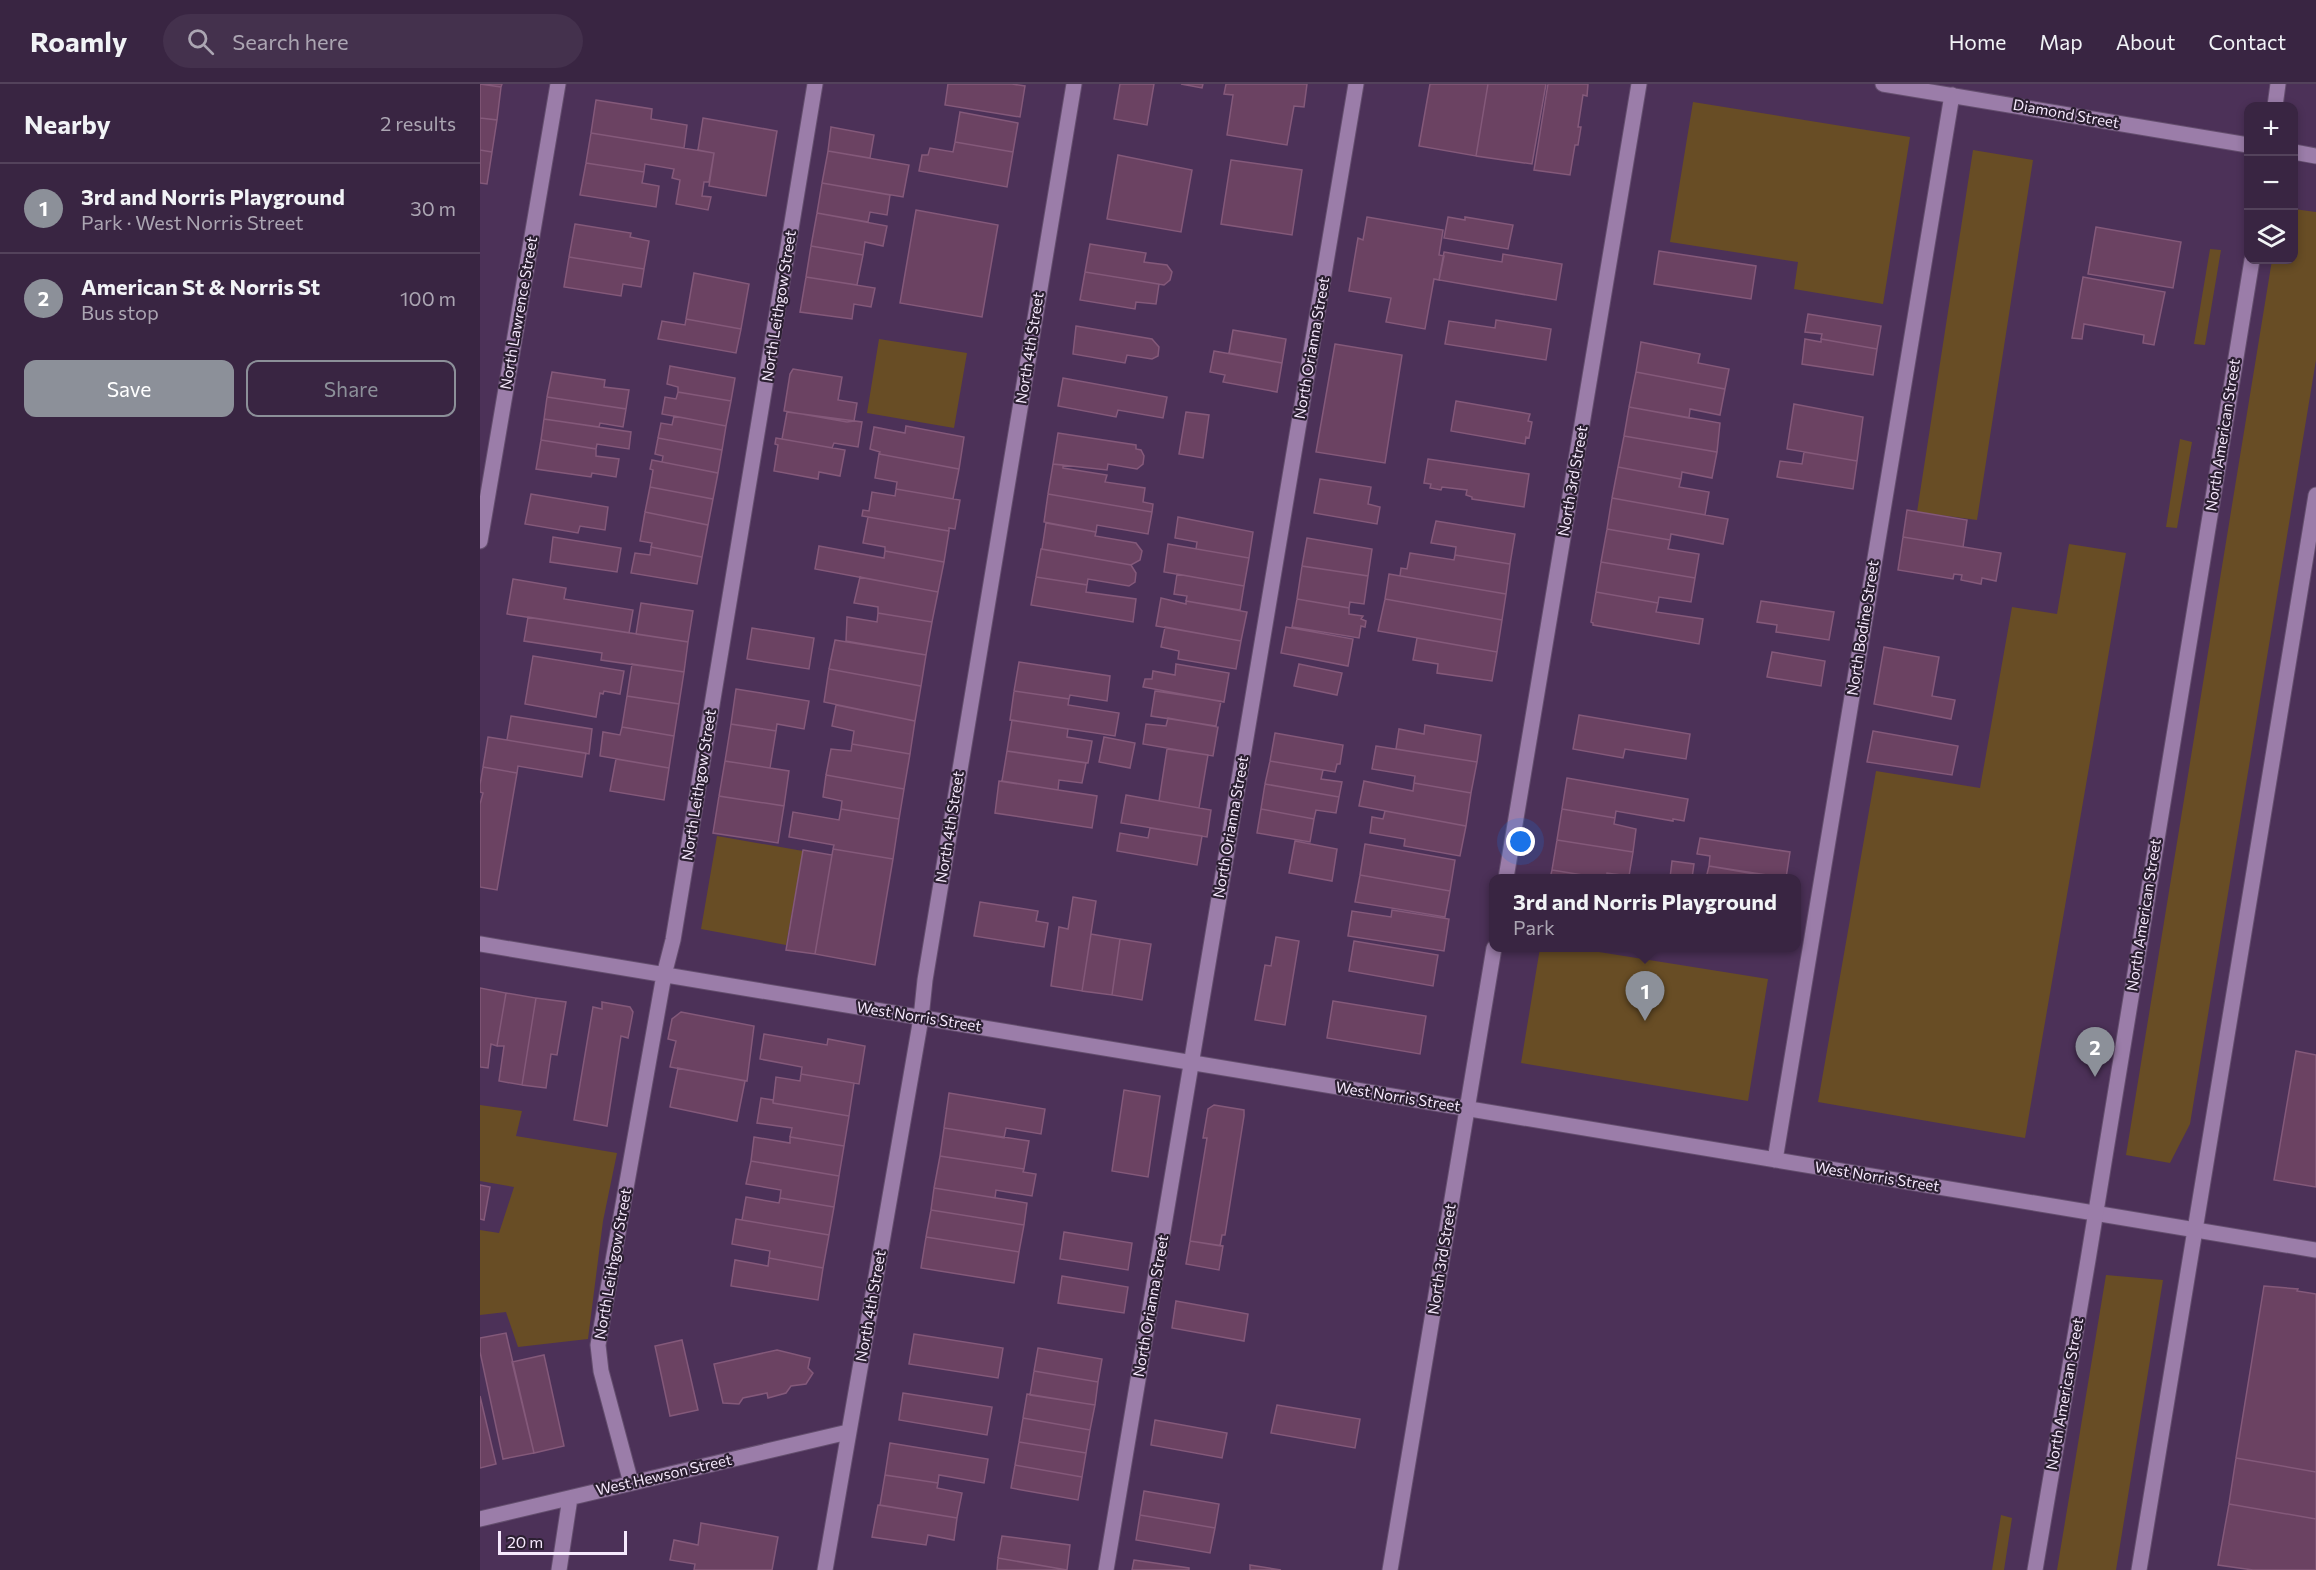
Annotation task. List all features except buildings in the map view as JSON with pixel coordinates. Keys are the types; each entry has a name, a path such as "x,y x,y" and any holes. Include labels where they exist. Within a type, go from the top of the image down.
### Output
{"street":[{"name":"North Lawrence Street","path":"480,541 558,84"},
{"name":"North Leithgow Street","path":"631,1483 601,1371 598,1345 664,975 673,940 816,84"},
{"name":"North 4th Street","path":"825,1570 921,1018 925,980 1074,84"},
{"name":"North Orianna Street","path":"1106,1570 1356,84"},
{"name":"North 3rd Street","path":"1507,874 1639,84"},
{"name":"Diamond Street","path":"1882,84 2244,144"},
{"path":"2276,102 2278,84"},
{"name":"North Bodine Street","path":"1774,1160 1953,95"},
{"path":"2298,153 2316,156"},
{"name":"North American Street","path":"2034,1570 2251,264"},
{"path":"2139,1570 2316,495"},
{"name":"West Norris Street","path":"480,944 2316,1250"},
{"name":"North 3rd Street","path":"1390,1570 1493,952"},
{"name":"West Hewson Street","path":"480,1519 848,1432"},
{"path":"559,1570 570,1498"}],"shaded area":[{"path":"1693,102 1910,137 1883,304 1794,289 1798,262 1670,242"},
{"path":"1973,150 2033,160 1977,520 1917,512"},
{"path":"2298,210 2316,212 2316,360 2190,1124 2170,1163 2126,1155 2271,264 2298,264"},
{"path":"2210,249 2221,250 2205,345 2194,344"},
{"path":"879,339 967,353 954,428 867,413"},
{"path":"2180,439 2192,442 2177,528 2166,527"},
{"path":"2069,544 2126,553 2025,1138 1818,1102 1876,771 1980,788 2012,607 2057,614"},
{"path":"717,836 803,851 786,945 701,929"},
{"path":"1539,952 1599,952 1768,979 1748,1101 1521,1063"},
{"path":"480,1105 522,1111 516,1136 617,1153 603,1221 588,1339 518,1347 506,1312 480,1315 480,1230 499,1233 514,1187 480,1181"},
{"path":"2106,1275 2163,1280 2116,1570 2057,1570"},
{"path":"2001,1515 2012,1518 2004,1570 1992,1570"}],"place":[{"name":"3rd and Norris Playground","path":"1645,1021"},
{"name":"American St & Norris St","path":"2095,1077"}]}
